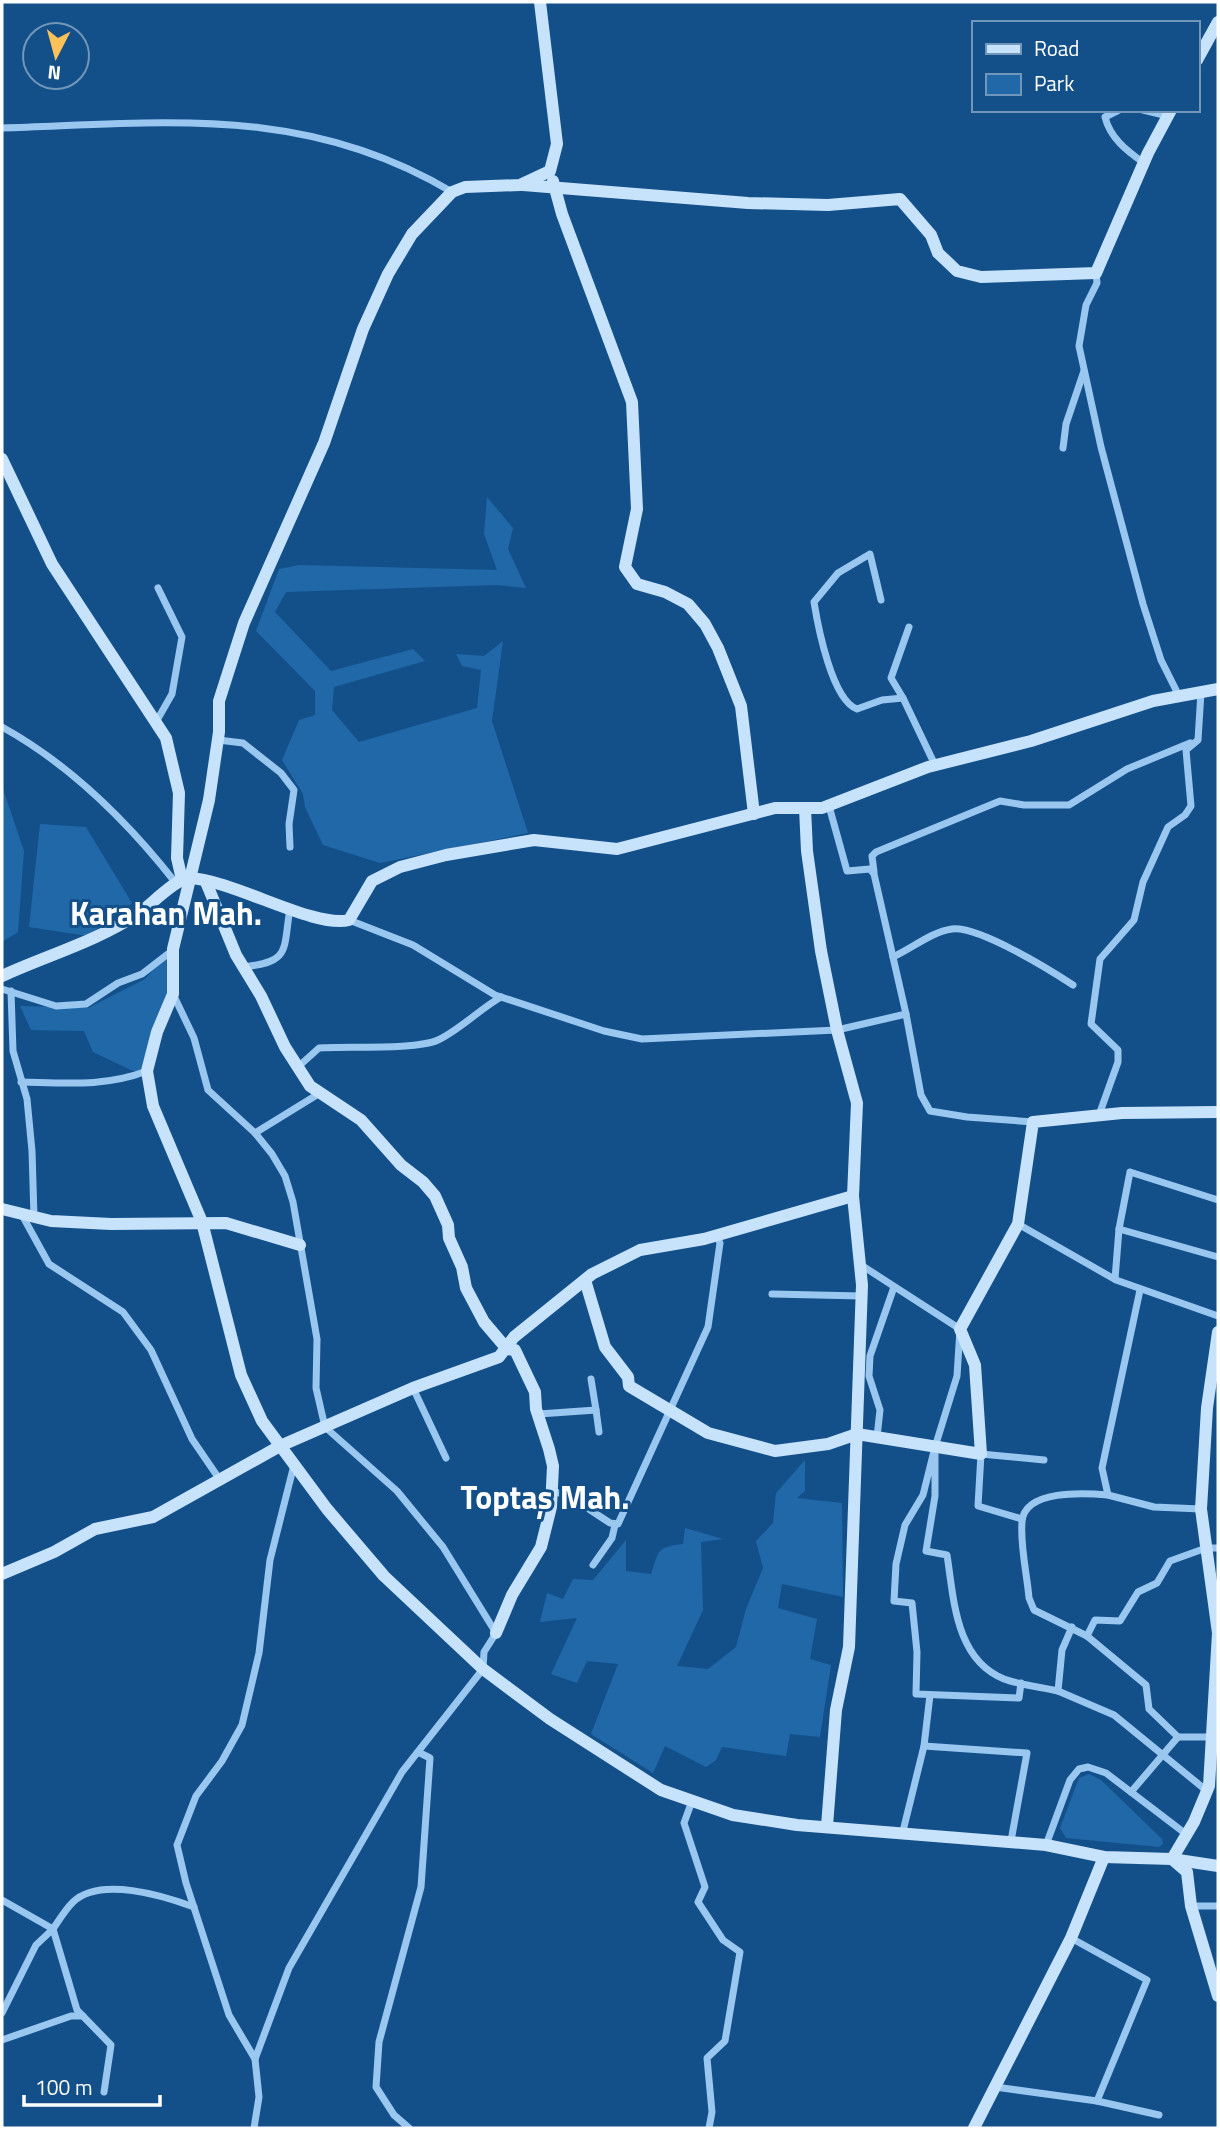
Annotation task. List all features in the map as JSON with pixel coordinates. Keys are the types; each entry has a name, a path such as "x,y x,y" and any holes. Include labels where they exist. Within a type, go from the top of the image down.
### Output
{"street":[{"path":"540,2 557,145 550,171 562,214 632,402 637,509 626,547 625,567 637,584 665,592 688,604 705,624 718,648 741,706 754,814"},
{"path":"1199,56 1218,22"},
{"path":"1115,112 1105,117 1108,127 1130,153 1144,163"},
{"path":"1169,113 1096,273 1097,283 1086,305 1079,346 1101,447 1143,604 1161,660 1179,696"},
{"path":"2,128 162,123 258,125 339,143 427,177 453,192"},
{"path":"520,184 550,171"},
{"path":"1096,273 981,277 957,271 937,253 931,235 914,212 900,199 828,205 748,203 520,184 465,187 453,192 412,234 388,274 363,329 324,443 284,538 262,578 230,661 219,701 218,740 209,800 182,880 173,949 173,994 157,1032 147,1071 153,1106 202,1222 241,1375 262,1421 327,1509 384,1576 483,1670 661,1790 733,1815 902,1835 1011,1841 1104,1857 1172,1859 1218,1866"},
{"path":"1063,449 1066,424 1084,370"},
{"path":"2,458 52,564 166,738 177,776 177,858 182,880"},
{"path":"881,600 870,554 838,573 814,602 834,680 849,706 857,709 882,700 903,698"},
{"path":"156,722 172,694 182,637 158,588"},
{"path":"909,627 891,678 934,765"},
{"path":"349,920 372,881 400,867 446,855 534,840 617,849 775,808 830,806 934,765 1031,741 1153,701 1218,689"},
{"path":"1098,1115 1118,1062 1118,1050 1091,1024 1100,959 1133,920 1143,882 1168,827 1185,815 1191,806 1186,750 1198,740 1201,692"},
{"path":"2,727 76,775 182,880 206,882 338,923 349,920 413,945 501,997 604,1031 642,1039 837,1030 906,1014"},
{"path":"218,740 243,743 281,773 294,790 289,824 290,847"},
{"path":"1198,740 1127,769 1069,805 1024,805 1000,801 872,856 921,1095 930,1111 1033,1122 1098,1115 1218,1112"},
{"path":"830,806 847,871 870,869 874,874"},
{"path":"805,808 807,850 821,951 837,1030 857,1103 853,1196 862,1296 849,1647 836,1710 827,1826"},
{"path":"2,975 73,950 116,929 182,880"},
{"path":"206,882 223,928 310,1086 361,1120 401,1165 423,1181 435,1196 462,1267 466,1288 484,1322 507,1349 515,1350 530,1377 553,1465 549,1522 541,1547 512,1595 496,1633 484,1652 483,1670 402,1772 289,1968 254,2059 258,2119 254,2128"},
{"path":"243,967 274,963 280,957 290,907"},
{"path":"894,957 935,933 955,929 1012,949 1073,985"},
{"path":"2,989 56,1006 86,1003 118,983 142,974 173,949"},
{"path":"11,991 13,1051 22,1082 32,1151 34,1217"},
{"path":"173,994 194,1038 208,1090 255,1133 272,1154 285,1177 317,1339 316,1388 325,1427 397,1490 443,1547 496,1633"},
{"path":"299,1066 319,1048 385,1047 438,1041 477,1010 501,997"},
{"path":"22,1082 118,1082 147,1071"},
{"path":"255,1133 320,1093"},
{"path":"1021,1683 1018,1698 916,1694 917,1652 912,1603 894,1601 896,1564 905,1525 923,1496 957,1376 960,1329 1018,1224 1033,1122"},
{"path":"1115,1279 1119,1230 1130,1172 1218,1200"},
{"path":"2,1574 54,1552 95,1529 153,1517 280,1446 413,1388 499,1357 514,1337 585,1280 640,1250 716,1236 853,1196"},
{"path":"2,1209 51,1221 111,1224 226,1223 300,1245"},
{"path":"21,1213 49,1264 123,1312 151,1350 192,1439 220,1479"},
{"path":"1018,1224 1115,1279 1218,1316"},
{"path":"1119,1230 1218,1257"},
{"path":"593,1565 612,1538 615,1525 708,1327 720,1243 716,1236"},
{"path":"860,1265 960,1329 975,1365 981,1454 978,1506 1022,1519"},
{"path":"585,1280 605,1347 628,1377 629,1385 708,1433 775,1451 828,1444 857,1434 981,1454 1044,1460"},
{"path":"877,1437 880,1410 869,1376 870,1356 894,1287"},
{"path":"1108,1496 1102,1468 1140,1290"},
{"path":"772,1294 862,1296"},
{"path":"1172,1859 1207,1791 1215,1737 1218,1633 1212,1548 1201,1509 1205,1439 1215,1375 1218,1332"},
{"path":"591,1379 599,1432"},
{"path":"413,1388 446,1458"},
{"path":"539,1414 596,1409"},
{"path":"1205,1439 1218,1444"},
{"path":"935,1447 935,1496 926,1551 947,1555 959,1633 982,1663 1003,1678 1058,1691 1114,1715 1207,1791"},
{"path":"254,2059 229,2015 177,1845 196,1796 222,1761 242,1725 259,1653 270,1560 294,1465"},
{"path":"552,1492 569,1496 615,1525"},
{"path":"1201,1509 1154,1507 1108,1496 1076,1492 1055,1495 1029,1506 1022,1519 1029,1598 1034,1611 1087,1636 1146,1685 1149,1709 1178,1737 1215,1737"},
{"path":"1087,1636 1095,1620 1120,1621 1138,1592 1153,1587 1170,1561 1212,1548"},
{"path":"1058,1691 1062,1650 1072,1627"},
{"path":"902,1835 924,1745 930,1695"},
{"path":"1131,1792 1178,1737"},
{"path":"924,1745 1027,1753 1011,1841"},
{"path":"409,2128 394,2115 376,2087 379,2042 421,1887 430,1758 418,1752"},
{"path":"1046,1845 1070,1780 1079,1769 1097,1768 1186,1834"},
{"path":"692,1801 684,1823 705,1887 698,1902 723,1940 740,1952 725,2040 707,2058 712,2112 709,2128"},
{"path":"974,2128 1072,1938 1104,1857"},
{"path":"1172,1859 1187,1872 1191,1906 1218,1996"},
{"path":"2,2013 36,1945 53,1929 74,1900 105,1889 159,1894 194,1907"},
{"path":"2,1900 53,1929 77,2010 111,2046 104,2092"},
{"path":"1191,1906 1218,1906"},
{"path":"1072,1938 1147,1980 1097,2101"},
{"path":"2,2040 71,2016 83,2016"},
{"path":"994,2087 1097,2101 1159,2115"},
{"path":"258,2119 265,2128"}],"green space":[{"path":"487,497 513,528 508,549 526,588 497,585 286,592 275,612 331,671 413,649 425,661 334,687 332,710 359,742 477,708 481,670 462,666 456,654 484,656 503,641 492,721 528,833 380,863 323,845 305,807 303,794 282,760 299,720 315,715 315,691 256,631 279,569 299,565 497,570 484,534"},
{"path":"2,786 24,851 18,932 2,942"},
{"path":"40,824 86,827 132,903 88,936 29,927"},
{"path":"169,952 173,994 147,1071 133,1071 93,1052 84,1031 31,1030 20,1006 88,1008 145,979"},
{"path":"805,1460 805,1491 797,1498 842,1503 843,1597 782,1584 778,1608 817,1619 810,1659 831,1665 820,1737 790,1734 786,1756 722,1747 716,1760 706,1767 665,1746 653,1773 591,1734 618,1664 587,1661 577,1683 551,1674 577,1618 540,1622 547,1593 563,1599 573,1579 593,1580 626,1540 626,1571 651,1574 663,1549 683,1544 685,1528 723,1539 701,1542 703,1610 677,1666 708,1669 736,1647 746,1609 763,1568 756,1541 773,1523 776,1493"},
{"path":"1089,1774 1101,1780 1162,1839 1163,1844 1159,1847 1066,1838 1060,1828 1079,1778"}],"district":[{"name":"Karahan Mah.","path":"166,913"},
{"name":"Toptaş Mah.","path":"545,1497"}]}
